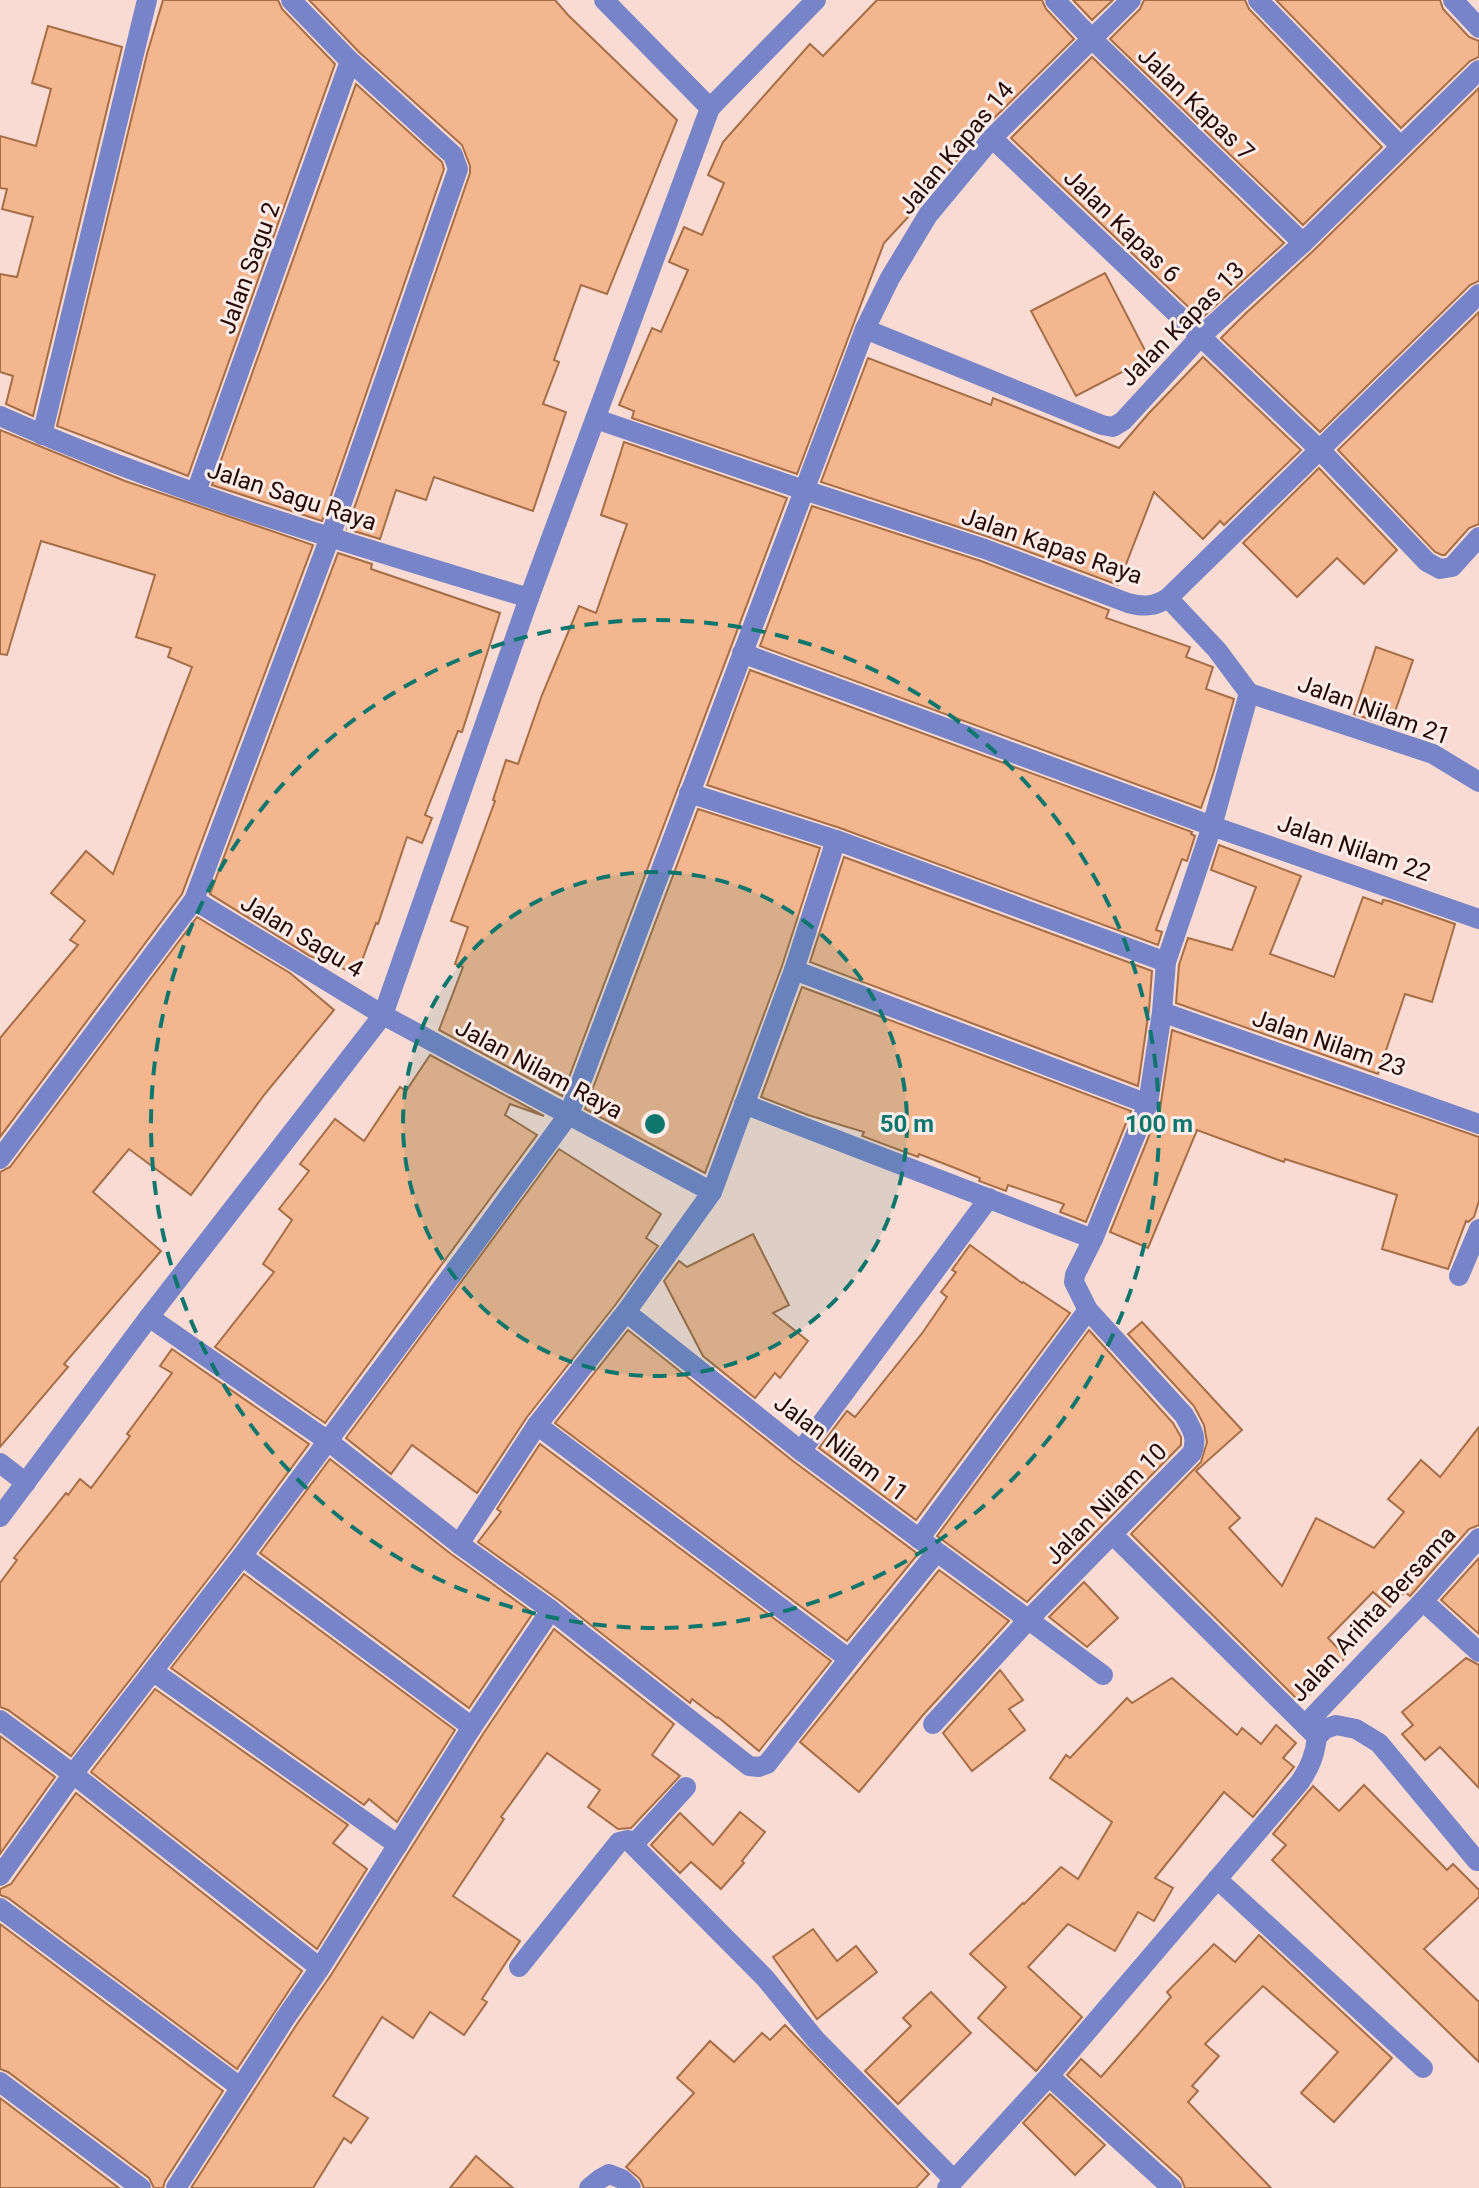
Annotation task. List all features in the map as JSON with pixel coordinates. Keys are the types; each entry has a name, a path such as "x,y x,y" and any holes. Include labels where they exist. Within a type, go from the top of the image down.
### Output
{"street":[{"path":"42,435 147,0"},
{"path":"0,1159 194,900 330,537 458,169 453,155 350,61 291,0"},
{"path":"604,0 710,108"},
{"path":"0,1517 149,1317 383,1015 529,598 710,108 816,0"},
{"name":"Jalan Kapas 7","path":"1055,0 1303,243"},
{"name":"Jalan Kapas 14","path":"0,1876 73,1774 328,1441 569,1114 865,329 890,278 928,215 992,138 1131,0"},
{"path":"1258,0 1400,146"},
{"path":"1453,0 1479,28"},
{"name":"Jalan Sagu 2","path":"196,492 350,61"},
{"name":"Jalan Kapas 13","path":"865,329 1113,427 1123,421 1201,336 1303,243 1479,70"},
{"name":"Jalan Kapas 6","path":"992,138 1321,451 1427,562 1440,569 1452,567 1479,537"},
{"name":"Jalan Kapas Raya","path":"596,419 985,549 1128,603 1142,606 1158,604 1168,598 1321,451 1479,294"},
{"name":"Jalan Sagu Raya","path":"0,416 42,435 196,492 529,598"},
{"path":"919,1539 1088,1310 1074,1282 1075,1275 1093,1239 1148,1104 1166,962 1212,826 1249,693 1217,650 1168,598"},
{"name":"Jalan Nilam 22","path":"742,653 1212,826 1479,919"},
{"name":"Jalan Nilam 21","path":"1249,693 1433,754 1479,782"},
{"path":"689,793 836,840 1166,962"},
{"path":"459,1544 537,1425 626,1312 712,1192 794,970 836,840"},
{"name":"Jalan Sagu 4","path":"194,900 383,1015"},
{"path":"794,970 1148,1104"},
{"name":"Jalan Nilam 23","path":"1162,1012 1479,1124"},
{"name":"Jalan Nilam Raya","path":"383,1015 712,1192"},
{"path":"744,1104 1093,1239"},
{"path":"801,1451 989,1198"},
{"path":"1459,1276 1479,1229"},
{"name":"Jalan Nilam 10","path":"933,1724 1029,1619 1192,1453 1196,1443 1184,1415 1088,1310"},
{"name":"Jalan Nilam 11","path":"626,1312 801,1451 1103,1675"},
{"path":"149,1317 328,1441 459,1544 551,1610 749,1766 767,1764 936,1553"},
{"path":"537,1425 849,1659"},
{"path":"0,1463 26,1483"},
{"path":"519,1967 619,1842 628,1840 765,1978 816,2040 951,2184 1049,2076 1300,1782 1311,1765 1311,1731 1112,1534"},
{"name":"Jalan Arihta Bersama","path":"1311,1731 1479,1538"},
{"path":"242,1556 472,1727"},
{"path":"1423,1601 1479,1652"},
{"path":"176,2188 472,1727 551,1610"},
{"path":"154,1672 398,1845"},
{"path":"0,1720 320,1968"},
{"path":"1311,1731 1336,1725 1356,1729 1379,1743 1477,1861"},
{"path":"634,1844 686,1787"},
{"path":"1217,1879 1423,2068"},
{"path":"0,1908 240,2087"},
{"path":"1049,2076 1172,2188"},
{"path":"0,2082 141,2188"},
{"path":"589,2188 609,2174 622,2179 631,2188"}],"building":[{"path":"163,0 278,0 282,9 335,64 188,476 57,426 147,54"},
{"path":"309,0 555,0 677,120 607,294 581,285 554,360 559,362 543,404 566,412 533,511 434,477 426,500 396,490 380,539 347,529 470,166 462,145 359,52"},
{"path":"877,0 1042,0 1046,9 1074,39 983,129 884,243 797,474 632,418 634,411 619,405 652,328 661,332 688,270 669,262 684,227 702,235 724,183 708,175 723,142 810,44 823,56"},
{"path":"1073,0 1113,0 1092,20"},
{"path":"1144,0 1245,0 1249,9 1382,147 1303,225 1110,39 1140,9"},
{"path":"1276,0 1440,0 1443,9 1469,37 1479,41 1479,57 1470,61 1401,128"},
{"path":"48,26 122,47 33,416 6,404 13,376 0,372 0,274 17,277 33,217 2,209 7,189 0,188 0,136 36,146 51,89 32,83"},
{"path":"1092,57 1284,243 1201,319 1011,138"},
{"path":"356,84 442,162 444,169 322,521 212,485"},
{"path":"1479,88 1479,281 1470,285 1320,432 1221,338"},
{"path":"1105,273 1149,358 1076,396 1031,311"},
{"path":"1479,312 1479,524 1469,528 1442,555 1435,552 1338,450"},
{"path":"1203,357 1301,450 1224,525 1220,521 1203,539 1154,492 1118,585 989,537 821,482 868,358 991,405 993,398 1119,448"},
{"path":"0,430 125,481 313,545 182,894 0,1137 0,1038 78,945 70,940 85,921 51,893 86,851 113,874 192,667 168,657 171,648 136,637 155,575 41,541 7,655 0,654"},
{"path":"624,442 787,498 562,1096 439,1030 463,967 455,964 468,927 451,921 495,801 506,760 518,764 542,695 579,606 596,613 627,524 601,515"},
{"path":"1319,468 1397,550 1364,584 1337,558 1297,597 1243,543"},
{"path":"812,506 981,561 1109,610 1106,618 1190,647 1186,657 1213,667 1206,689 1234,699 1201,808 760,646"},
{"path":"338,553 372,564 371,569 500,613 462,732 458,731 425,815 432,818 422,843 407,837 378,924 357,974 310,956 210,894"},
{"path":"1376,647 1413,660 1390,726 1354,714"},
{"path":"750,670 1192,832 1195,836 1187,861 1182,859 1156,930 1162,932 1158,945 840,828 707,785"},
{"path":"698,809 820,848 782,966 705,1173 585,1109"},
{"path":"1219,845 1301,876 1270,954 1334,977 1363,897 1382,904 1383,900 1389,901 1455,924 1432,1002 1405,994 1378,1074 1176,1003 1179,965 1188,938 1232,950 1256,887 1211,870"},
{"path":"844,857 1152,971 1138,1086 810,962"},
{"path":"197,917 290,973 334,1010 264,1095 191,1195 129,1149 93,1192 161,1251 64,1364 68,1367 0,1447 0,1172 10,1167"},
{"path":"802,987 1131,1111 1086,1222 1060,1212 1064,1204 1008,1185 1006,1191 919,1154 918,1157 862,1136 864,1132 761,1097"},
{"path":"1172,1030 1479,1137 1479,1201 1474,1217 1466,1221 1448,1269 1382,1249 1397,1195 1285,1159 1284,1162 1197,1130 1148,1248 1110,1232 1160,1109"},
{"path":"430,1055 544,1116 510,1104 505,1115 537,1135 325,1423 215,1347 274,1272 263,1264 292,1220 279,1209 309,1171 300,1164 335,1119 364,1141 400,1087 406,1091"},
{"path":"559,1149 661,1214 646,1238 658,1246 527,1417 477,1493 412,1445 391,1474 346,1438"},
{"path":"753,1234 789,1305 773,1313 808,1341 780,1378 775,1373 755,1398 703,1356 664,1281 679,1261 687,1267"},
{"path":"970,1245 1070,1313 916,1520 819,1448 847,1411 855,1417 923,1332 947,1297 941,1292"},
{"path":"1142,1322 1242,1430 1196,1471 1240,1518 1229,1528 1282,1586 1316,1518 1374,1548 1404,1512 1388,1499 1421,1460 1440,1477 1479,1427 1479,1525 1469,1529 1410,1596 1405,1592 1390,1607 1373,1592 1328,1638 1346,1657 1301,1703 1131,1534 1201,1462 1207,1442 1204,1425 1194,1406 1128,1334"},
{"path":"628,1330 793,1461 918,1554 847,1641 555,1423"},
{"path":"1089,1330 1173,1423 1181,1437 1181,1445 1027,1602 937,1536"},
{"path":"172,1349 309,1444 71,1756 0,1707 0,1583 17,1560 14,1558 66,1493 68,1495 80,1479 91,1488 130,1436 127,1434 172,1373 160,1366"},
{"path":"540,1444 831,1661 759,1751 718,1717 692,1699 690,1703 559,1600 478,1542 501,1512 497,1509"},
{"path":"330,1459 451,1554 533,1613 469,1708 260,1553"},
{"path":"1479,1558 1479,1634 1441,1600"},
{"path":"939,1570 1009,1621 923,1715 859,1792 800,1742"},
{"path":"244,1574 455,1730 397,1822 369,1799 364,1805 171,1668"},
{"path":"1084,1582 1118,1618 1087,1647 1049,1617"},
{"path":"554,1629 674,1724 652,1755 680,1776 631,1828 618,1829 588,1807 600,1790 547,1753 501,1817 504,1819 453,1896 520,1941 482,1999 487,2002 464,2035 430,2012 413,2038 382,2017 333,2096 368,2118 351,2143 344,2138 313,2188 191,2188 331,1975 483,1734"},
{"path":"1466,1658 1479,1665 1479,1788 1440,1747 1425,1760 1402,1734 1413,1725 1402,1712"},
{"path":"1000,1670 1023,1700 1009,1709 1025,1730 972,1771 943,1733"},
{"path":"1172,1678 1237,1735 1242,1728 1261,1744 1276,1725 1296,1743 1283,1758 1294,1767 1253,1817 1224,1792 1155,1878 1173,1888 1154,1921 1138,1912 1115,1951 1068,1924 1028,1967 1082,2017 1036,2071 978,2018 1006,1987 970,1954 1061,1867 1078,1879 1112,1822 1050,1778 1066,1755 1070,1758 1127,1698 1132,1703"},
{"path":"155,1689 348,1825 333,1843 367,1869 317,1949 91,1772"},
{"path":"0,1736 55,1777 0,1854"},
{"path":"1364,1785 1447,1870 1453,1864 1479,1890 1479,1897 1424,1949 1479,2002 1479,2062 1272,1860 1286,1845 1273,1834 1313,1786 1339,1811"},
{"path":"76,1793 302,1971 237,2069 0,1895 0,1889 11,1884"},
{"path":"740,1812 765,1832 721,1889 691,1862 680,1873 651,1845 680,1813 713,1845"},
{"path":"0,1924 223,2091 163,2188 154,2188 149,2178 0,2069"},
{"path":"813,1929 837,1961 856,1946 877,1972 817,2019 773,1957"},
{"path":"1259,1935 1392,2058 1334,2122 1301,2093 1338,2052 1263,1986 1205,2044 1219,2056 1192,2086 1198,2091 1188,2102 1271,2188 1185,2188 1181,2178 1067,2075 1081,2059 1101,2077 1171,1997 1167,1992 1214,1944 1235,1962"},
{"path":"931,1992 971,2033 898,2104 865,2071 911,2026 903,2018"},
{"path":"785,2025 929,2174 916,2188 644,2188 640,2179 626,2167 694,2093 677,2078 710,2041 734,2062 762,2033 770,2040"},
{"path":"1050,2094 1105,2145 1075,2175 1023,2123"},
{"path":"0,2098 119,2188 0,2188"},
{"path":"476,2156 513,2188 450,2188"}]}
